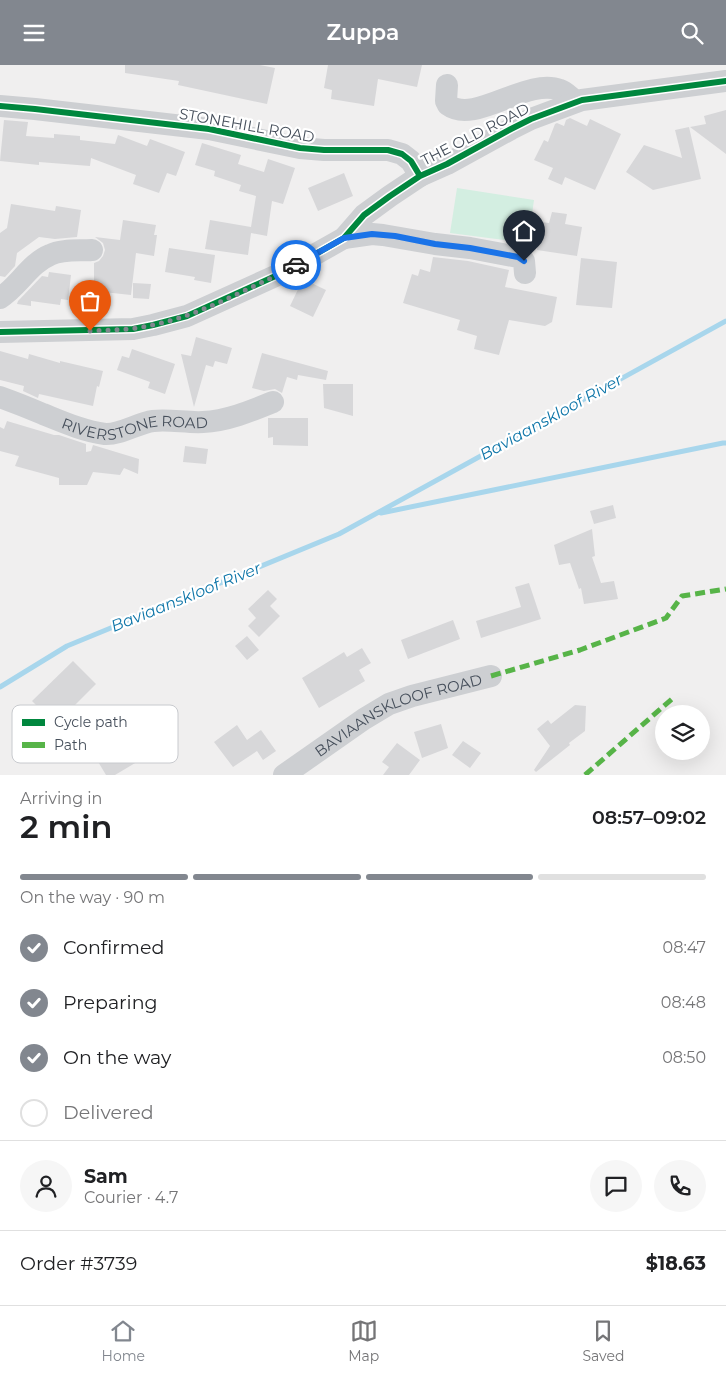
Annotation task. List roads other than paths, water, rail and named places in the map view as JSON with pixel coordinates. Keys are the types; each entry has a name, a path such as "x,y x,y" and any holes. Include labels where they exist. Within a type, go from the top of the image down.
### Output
{"street":[{"name":"THE OLD ROAD","path":"0,332 133,329 187,316 282,273 344,238 364,215 420,176 448,164 517,125 576,101 726,81"},
{"name":"THE OLD ROAD","path":"447,85 446,101 448,105 456,109 467,110 537,88 559,90 576,101"},
{"name":"STONEHILL ROAD","path":"0,106 44,109 208,129 300,148 388,150 402,154 411,161 420,176"},
{"path":"344,238 372,234 383,235 509,255 524,261 525,273"},
{"path":"0,298 7,294 48,255 60,251 92,250"},
{"name":"RIVERSTONE ROAD","path":"0,397 68,424 107,434 155,421 214,421 241,414 273,402"},
{"name":"BAVIAANSKLOOF ROAD","path":"284,775 364,719 389,704 412,696 491,676"}],"waterway":[{"name":"Baviaanskloof River","path":"0,687 67,646 339,534 726,321"},
{"name":"Baviaanskloof River","path":"381,513 726,443"}]}
